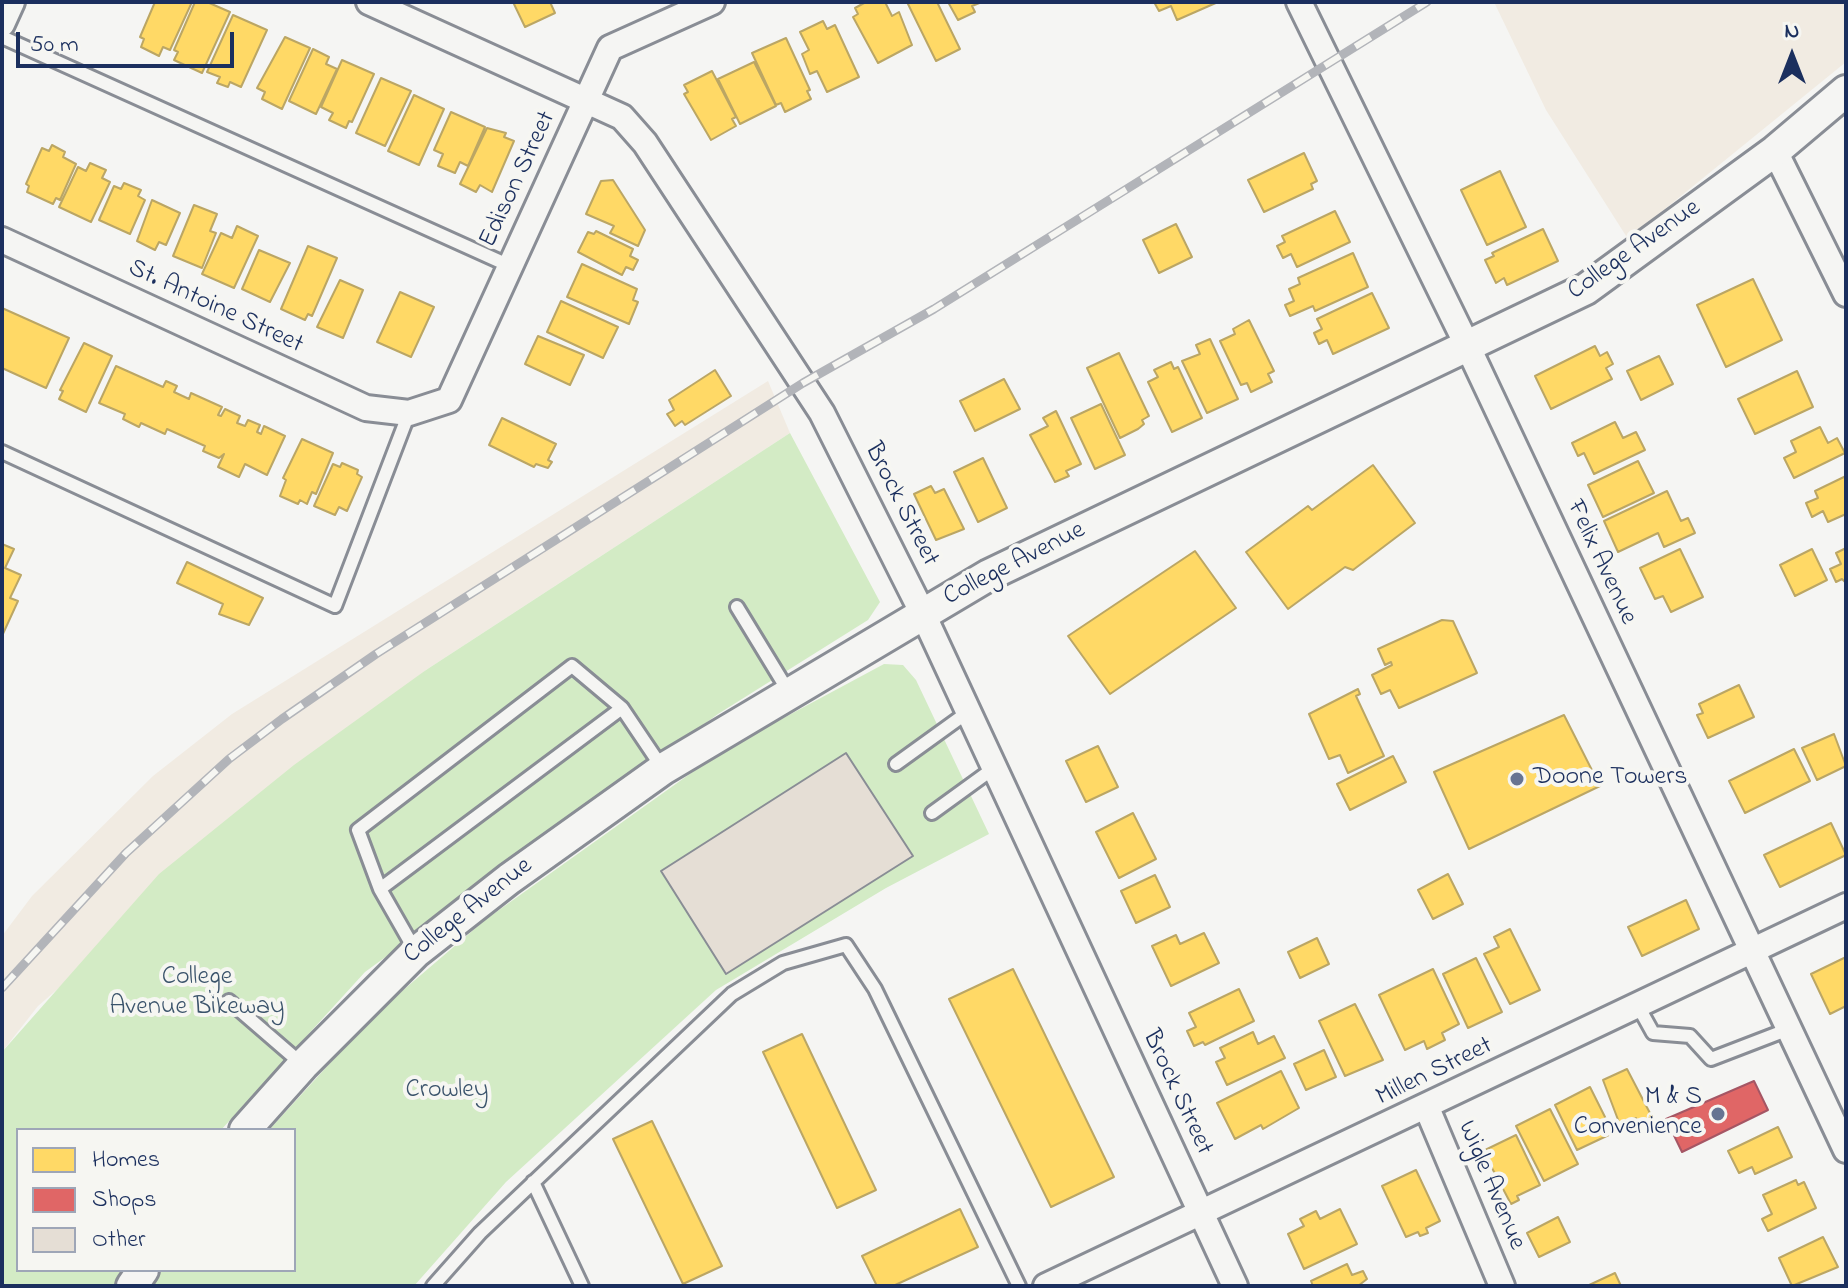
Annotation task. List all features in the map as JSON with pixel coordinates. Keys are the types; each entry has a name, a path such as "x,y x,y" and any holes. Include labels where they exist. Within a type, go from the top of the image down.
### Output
{"street":[{"path":"2,24 12,2"},
{"name":"Edison Street","path":"409,413 449,400 610,48 712,2"},
{"name":"Felix Avenue","path":"1299,2 1467,345 1846,1150"},
{"name":"Brock Street","path":"381,4 622,117 645,143 822,413 923,614 1235,1286"},
{"name":"College Avenue","path":"247,1128 303,1065 416,952 509,879 663,769 989,575 1586,289 1775,151 1846,91"},
{"path":"1775,151 1846,294"},
{"name":"St. Antoine Street","path":"2,240 366,408 409,413"},
{"name":"Millen Street","path":"1046,1286 1427,1108 1846,906"},
{"name":"Wigle Avenue","path":"1427,1108 1502,1286"}],"lane":[{"path":"2,37 510,266"},
{"path":"2,452 335,606 409,413"},
{"path":"737,607 790,694"},
{"path":"416,952 380,889 358,830 572,666 622,708 663,769"},
{"path":"380,889 622,708"},
{"path":"896,764 968,712"},
{"path":"932,813 994,768"},
{"path":"433,1286 480,1233 732,994 783,963 846,945 875,989 1019,1286"},
{"path":"229,1001 303,1065"},
{"path":"1638,1006 1653,1033 1690,1036 1711,1059 1789,1029"},
{"path":"533,1182 582,1286"}],"shaded area":[{"path":"1494,2 1846,2 1846,62 1628,239 1546,110"},
{"path":"768,381 790,433 426,670 38,1006 2,1052 2,936 32,896 153,776 232,714"}],"green space":[{"name":"College Avenue Bikeway","path":"790,433 880,602 868,620 718,714 365,972 223,1128 16,1128 16,1272 122,1272 114,1286 2,1286 2,1052 159,874 294,765 426,670"},
{"name":"Crowley","path":"884,664 903,665 916,680 989,834 886,888 716,990 506,1182 414,1286 151,1286 161,1272 296,1272 296,1128 271,1128 373,1016 485,920 722,751"}],"building: Homes":[{"path":"155,2 192,2 170,50 163,47 159,56 141,47 144,39 140,37"},
{"path":"195,2 207,2 230,12 202,73 174,60 178,52 174,50"},
{"path":"513,2 550,2 555,13 525,27"},
{"path":"866,2 885,2 892,16 899,12 912,45 878,63 853,17 858,14 855,8"},
{"path":"907,2 937,2 960,49 936,61"},
{"path":"948,2 982,2 972,6 975,12 958,20"},
{"path":"1154,2 1218,2 1177,20 1171,6 1159,11"},
{"path":"233,15 267,30 241,87 230,82 228,87 217,83 220,77 207,72"},
{"path":"823,21 827,29 835,25 859,77 827,92 817,71 810,74 802,54 809,50 800,32"},
{"path":"285,37 310,48 282,109 262,99 265,92 257,88"},
{"path":"786,38 810,90 807,91 811,99 785,112 781,103 776,105 752,53"},
{"path":"313,49 329,57 326,64 337,69 316,114 289,101"},
{"path":"342,60 374,74 352,122 349,121 346,128 329,120 333,113 321,107"},
{"path":"754,62 776,106 740,124 718,79"},
{"path":"712,71 736,117 732,119 736,126 711,140 684,94 688,92 684,85"},
{"path":"381,78 411,91 385,146 356,133"},
{"path":"414,95 444,109 419,165 388,151"},
{"path":"451,112 485,127 468,166 460,162 455,173 438,166 443,154 434,150"},
{"path":"487,128 506,133 504,137 514,141 492,192 480,185 476,192 460,184"},
{"path":"52,145 65,152 63,157 76,164 60,200 56,198 53,204 27,192 29,186 26,184 42,148 49,151"},
{"path":"1304,153 1317,181 1311,184 1313,189 1264,212 1248,180"},
{"path":"90,163 106,170 102,178 110,182 91,222 59,207 78,167 86,171"},
{"path":"1500,171 1526,227 1487,245 1461,190"},
{"path":"613,180 645,230 638,246 610,233 614,226 586,214 601,181"},
{"path":"124,183 141,190 138,196 145,200 130,234 99,220 114,186 121,189"},
{"path":"152,200 180,213 166,245 159,242 155,250 137,241"},
{"path":"194,205 217,214 210,231 216,233 202,268 173,256"},
{"path":"1335,211 1350,242 1297,267 1291,254 1283,258 1277,246 1285,242 1282,236"},
{"path":"1176,224 1192,257 1159,273 1143,240"},
{"path":"237,226 258,236 234,288 202,274 221,233 232,238"},
{"path":"1543,229 1558,261 1507,285 1504,278 1496,283 1485,260 1494,256 1492,253"},
{"path":"596,231 633,249 630,256 638,260 633,270 626,267 622,275 578,252 588,232 594,234"},
{"path":"308,246 337,258 312,316 308,314 305,320 281,309"},
{"path":"259,250 290,263 270,302 242,289"},
{"path":"1353,253 1368,287 1315,311 1313,306 1290,316 1285,305 1294,301 1289,289 1300,284 1298,278"},
{"path":"582,264 637,289 633,300 638,302 629,324 567,297"},
{"path":"1753,279 1782,340 1726,367 1697,305"},
{"path":"340,280 363,290 343,338 317,327"},
{"path":"400,292 434,307 411,357 377,342"},
{"path":"1372,293 1389,328 1333,354 1327,340 1319,344 1314,333 1322,329 1317,319"},
{"path":"561,301 618,327 603,358 547,332"},
{"path":"2,308 69,338 46,388 2,368"},
{"path":"1249,320 1274,371 1268,374 1272,382 1251,392 1247,383 1241,385 1220,341 1235,334 1233,329"},
{"path":"538,336 584,355 570,385 525,364"},
{"path":"1210,339 1238,399 1207,413 1182,361 1200,354 1196,345"},
{"path":"84,343 112,356 86,412 59,399 63,391 60,390"},
{"path":"1595,346 1600,356 1607,352 1613,364 1606,368 1612,379 1551,409 1535,376"},
{"path":"1119,353 1149,416 1142,420 1144,424 1138,429 1120,438 1087,368"},
{"path":"1659,356 1673,384 1641,400 1627,371"},
{"path":"1171,362 1174,369 1178,367 1202,418 1172,432 1148,382 1158,377 1154,370"},
{"path":"116,366 163,387 166,381 177,386 174,392 189,399 191,393 222,407 218,415 221,416 225,409 240,416 237,423 245,426 248,420 260,425 257,432 261,434 264,426 285,436 267,475 245,464 239,477 218,467 224,454 219,458 203,451 205,446 167,429 165,434 141,423 139,427 123,419 125,414 99,403"},
{"path":"715,370 731,396 685,425 682,421 675,426 667,414 674,410 669,400"},
{"path":"1797,371 1813,407 1755,434 1738,399"},
{"path":"1004,379 1020,409 975,431 960,401"},
{"path":"1101,404 1125,455 1095,469 1071,418"},
{"path":"1056,411 1081,464 1066,471 1069,476 1055,482 1030,435 1048,426 1043,418"},
{"path":"502,418 556,444 548,460 552,462 548,468 536,464 534,467 489,445"},
{"path":"1615,422 1623,438 1636,432 1645,450 1594,474 1584,453 1578,456 1572,443"},
{"path":"1820,427 1828,443 1837,438 1845,453 1794,478 1784,458 1796,452 1791,441"},
{"path":"302,439 333,453 316,494 312,492 307,504 300,500 298,504 280,496 286,480 283,478"},
{"path":"983,458 1007,508 978,522 954,472"},
{"path":"1638,461 1654,493 1603,517 1588,485"},
{"path":"342,463 358,470 357,474 362,477 347,511 339,507 335,515 314,506 333,464 340,467"},
{"path":"1373,465 1415,523 1353,570 1345,567 1288,609 1246,552 1308,506 1312,510"},
{"path":"1846,476 1846,514 1828,522 1823,511 1812,517 1806,503 1818,498 1815,491"},
{"path":"931,486 935,493 944,489 964,529 936,540 914,494"},
{"path":"1667,491 1681,521 1688,518 1695,533 1664,547 1658,533 1618,552 1604,521"},
{"path":"2,544 14,549 5,568 21,575 10,598 18,601 2,636"},
{"path":"1846,548 1846,583 1842,579 1836,582 1830,569 1841,564 1836,553"},
{"path":"1680,549 1703,597 1671,612 1663,596 1655,599 1640,568"},
{"path":"1812,549 1827,580 1795,596 1780,565"},
{"path":"1195,551 1236,608 1110,694 1068,636"},
{"path":"187,562 263,598 249,625 219,614 223,604 177,583"},
{"path":"1442,620 1453,621 1477,673 1399,708 1390,690 1381,694 1372,675 1392,665 1391,662 1385,665 1378,649"},
{"path":"1739,685 1754,717 1708,738 1697,715 1703,713 1699,704"},
{"path":"1358,689 1360,694 1356,696 1384,756 1348,773 1340,755 1329,759 1309,714"},
{"name":"Doone Towers","path":"1564,715 1600,786 1469,849 1434,772"},
{"path":"1834,734 1846,766 1817,780 1802,748"},
{"path":"1098,746 1118,787 1086,802 1066,761"},
{"path":"1794,749 1810,781 1745,813 1729,781"},
{"path":"1393,756 1406,782 1350,810 1337,784"},
{"path":"1133,813 1156,859 1119,878 1096,832"},
{"path":"1831,823 1846,855 1780,887 1764,855"},
{"path":"1448,874 1463,904 1433,919 1418,890"},
{"path":"1155,875 1170,907 1136,923 1121,891"},
{"path":"1686,900 1699,929 1642,956 1628,927"},
{"path":"1510,929 1540,990 1510,1004 1484,954 1499,947 1494,937"},
{"path":"1204,933 1219,963 1171,986 1152,946 1176,935 1180,944"},
{"path":"1317,938 1329,964 1300,978 1288,952"},
{"path":"1846,957 1846,1006 1830,1014 1811,974"},
{"path":"1476,958 1502,1012 1468,1028 1443,974"},
{"path":"1013,969 1114,1177 1051,1207 949,999"},
{"path":"1433,969 1459,1024 1442,1033 1445,1040 1427,1049 1424,1041 1405,1050 1379,995"},
{"path":"1239,989 1254,1021 1205,1045 1203,1042 1194,1046 1187,1031 1196,1027 1189,1013"},
{"path":"1355,1004 1383,1060 1345,1076 1319,1021"},
{"path":"1253,1032 1258,1044 1274,1036 1285,1058 1227,1085 1216,1062 1225,1058 1220,1048"},
{"path":"802,1034 876,1190 837,1208 763,1052"},
{"path":"1324,1050 1336,1077 1306,1090 1294,1064"},
{"path":"1627,1069 1652,1117 1638,1124 1636,1118 1620,1125 1603,1080"},
{"path":"1281,1071 1299,1108 1263,1129 1261,1125 1235,1139 1217,1103"},
{"path":"1590,1087 1613,1133 1577,1150 1555,1105"},
{"path":"1550,1109 1578,1164 1544,1181 1516,1126"},
{"path":"652,1121 722,1266 683,1284 613,1139"},
{"path":"1778,1127 1792,1157 1755,1174 1752,1167 1739,1173 1728,1151"},
{"path":"1516,1135 1540,1185 1517,1196 1519,1200 1511,1204 1483,1151"},
{"path":"1416,1170 1440,1221 1426,1228 1428,1233 1420,1236 1418,1232 1406,1237 1382,1186"},
{"path":"1796,1180 1798,1185 1804,1182 1816,1208 1768,1231 1762,1219 1772,1214 1763,1195"},
{"path":"960,1209 978,1247 893,1286 877,1286 862,1256"},
{"path":"1340,1209 1357,1244 1304,1269 1288,1234 1304,1226 1300,1219 1316,1211 1320,1219"},
{"path":"1558,1217 1570,1242 1539,1257 1527,1233"},
{"path":"1823,1237 1838,1267 1792,1286 1779,1258"},
{"path":"1347,1264 1352,1275 1363,1271 1367,1279 1358,1286 1313,1286 1311,1281"},
{"path":"1615,1273 1621,1286 1587,1286"}],"building: Shops":[{"name":"M & S Convenience","path":"1754,1081 1768,1110 1682,1152 1666,1119"}],"building: Other":[{"path":"846,753 913,856 726,974 661,871"}],"railway":[{"path":"2,988 126,853 229,759 282,719 376,654 803,383 934,309 1427,2"}],"place":[{"name":"Doone Towers","path":"1517,779"},
{"name":"M & S Convenience","path":"1718,1114"}]}
